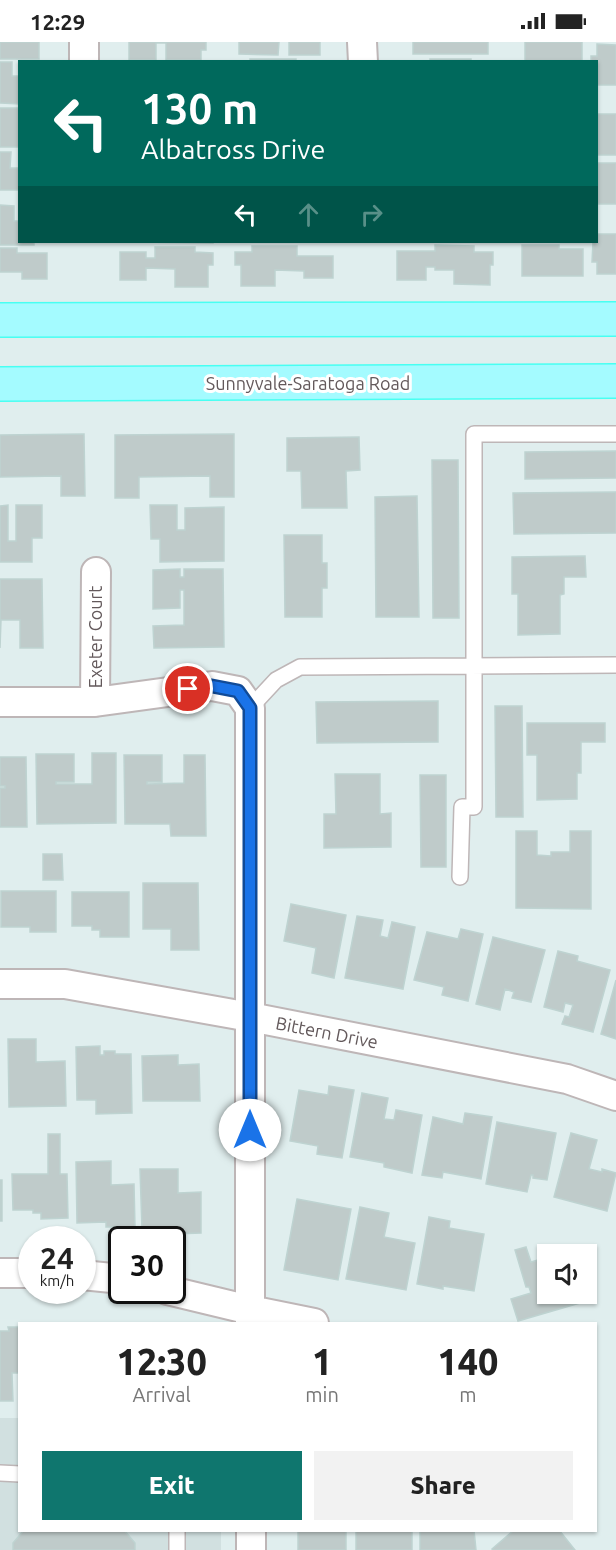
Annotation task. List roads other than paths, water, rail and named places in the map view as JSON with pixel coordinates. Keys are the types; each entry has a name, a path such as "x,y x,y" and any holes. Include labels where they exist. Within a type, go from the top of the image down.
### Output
{"main road":[{"path":"0,320 616,319"},
{"name":"Sunnyvale-Saratoga Road","path":"0,384 616,381"}],"street":[{"path":"84,42 84,60"},
{"path":"362,42 363,60"},
{"name":"Exeter Court","path":"95,702 96,572"},
{"path":"0,702 95,702 212,686 238,691 250,708 250,1317"},
{"name":"Bittern Drive","path":"0,984 65,984 250,1017 567,1079 616,1096"},
{"path":"0,1273 18,1273"},
{"path":"186,1296 250,1317 303,1322"},
{"path":"251,1532 251,1550"}],"lane":[{"path":"460,878 462,807 474,807 474,434 616,434"},
{"path":"250,708 276,680 300,667 616,665"},
{"path":"0,1473 18,1474"},
{"path":"177,1532 177,1550"}]}
